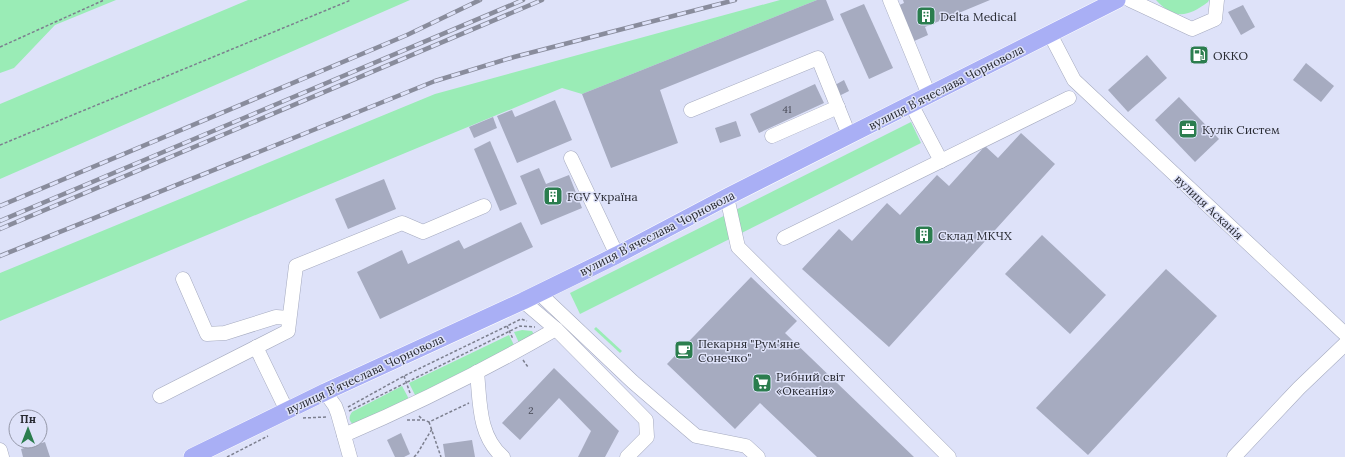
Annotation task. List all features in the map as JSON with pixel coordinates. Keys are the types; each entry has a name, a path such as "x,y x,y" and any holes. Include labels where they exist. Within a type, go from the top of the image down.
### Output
{"main road":[{"name":"вулиця Вʼячеслава Чорновола","path":"192,457 325,392 523,301 617,255 727,197 1117,0"}],"street":[{"path":"890,0 929,95"},
{"path":"1130,0 1192,29 1215,19 1217,0"},
{"name":"вулиця Асканія","path":"1050,34 1074,80 1345,334"},
{"path":"691,110 818,58 849,135"},
{"path":"784,238 1069,98"},
{"path":"911,104 941,161"},
{"path":"772,136 838,107"},
{"path":"571,158 617,255"},
{"path":"727,197 738,247 949,457"},
{"path":"160,396 288,331 296,266 402,223 423,232 484,206"},
{"path":"182,279 207,334 225,333 276,317 289,318"},
{"path":"539,293 633,382 696,436 746,446 758,457"},
{"path":"523,301 556,329 646,420 647,437 627,457"},
{"path":"344,435 414,404 518,351 556,329"},
{"path":"1234,457 1299,388 1345,344"},
{"path":"256,347 286,411"},
{"path":"477,372 483,425 487,438 502,457"},
{"path":"325,392 338,410 350,457"},
{"path":"0,450 2,457"}],"path":[{"path":"0,47 104,0"},
{"path":"0,145 351,0"},
{"path":"303,418 338,410 507,326 522,320 535,322 543,318"},
{"path":"507,326 515,343"},
{"path":"347,414 349,411 510,331"},
{"path":"522,358 528,367"},
{"path":"404,376 411,396"},
{"path":"429,422 480,398"},
{"path":"419,416 429,422 441,457"},
{"path":"414,457 432,429"},
{"path":"227,457 269,435"}],"green space":[{"path":"0,0 116,0 55,25 14,68 0,73"},
{"path":"248,0 410,0 0,179 0,104"},
{"path":"780,0 817,0 582,94 562,88 0,321 0,273 435,94"},
{"path":"1156,0 1209,0 1194,11 1181,14 1169,11"},
{"path":"911,122 921,143 580,314 570,293"},
{"path":"596,327 622,351 620,353 594,329"},
{"path":"522,330 532,331 536,338 520,345 514,332"},
{"path":"509,335 516,349 416,397 409,383"},
{"path":"402,386 410,401 354,425 351,422 350,416 352,412"}],"building":[{"path":"817,0 826,0 834,20 660,90 678,143 611,168 582,94"},
{"name":"Delta Medical","path":"903,0 990,0 925,27 928,35 912,42 897,6 904,3"},
{"path":"864,4 893,68 869,79 840,14"},
{"path":"1243,5 1255,27 1241,35 1228,12"},
{"path":"1147,55 1167,78 1128,112 1108,90"},
{"path":"1306,63 1334,86 1321,102 1293,80"},
{"path":"844,80 849,91 839,96 835,85"},
{"path":"815,84 824,103 759,133 750,114"},
{"path":"1179,97 1219,139 1195,162 1155,120"},
{"path":"555,100 572,140 517,163 497,116 512,110 515,117"},
{"path":"493,117 497,128 474,138 469,127"},
{"path":"736,121 741,136 720,143 715,128"},
{"name":"Склад МКЧХ","path":"1021,133 1055,164 889,347 802,269 839,229 852,241 887,203 900,215 937,175 949,186 985,146 998,158"},
{"path":"490,141 517,204 500,211 474,149"},
{"name":"FGV Україна","path":"539,168 546,184 569,175 582,208 541,225 520,176"},
{"path":"384,179 396,209 348,229 335,199"},
{"path":"521,222 533,247 380,319 357,272 402,250 408,264 459,240 464,249"},
{"path":"1042,235 1106,295 1070,334 1005,274"},
{"path":"1166,269 1217,316 1088,455 1036,408"},
{"name":"Рибний світ «Океанія»","path":"751,277 797,321 785,333 914,457 817,457 760,403 735,429 667,364"},
{"path":"554,368 619,431 605,457 578,457 591,431 559,398 520,440 502,423"},
{"path":"401,433 410,454 404,457 395,457 387,440"},
{"path":"472,440 475,457 445,457 443,444"},
{"path":"21,449 47,449 50,457 23,457"}],"railway":[{"path":"0,206 407,35 480,0"},
{"path":"0,221 523,0"},
{"path":"0,229 542,0"},
{"path":"0,256 435,81 514,57 735,0"}],"place":[{"name":"Delta Medical","path":"926,16"},
{"name":"ОККО","path":"1199,55"},
{"name":"Кулік Систем","path":"1188,129"},
{"name":"FGV Україна","path":"553,196"},
{"name":"Склад МКЧХ","path":"924,235"},
{"name":"Пекарня \"Рум'яне Сонечко\"","path":"684,350"},
{"name":"Рибний світ «Океанія»","path":"762,383"}]}
